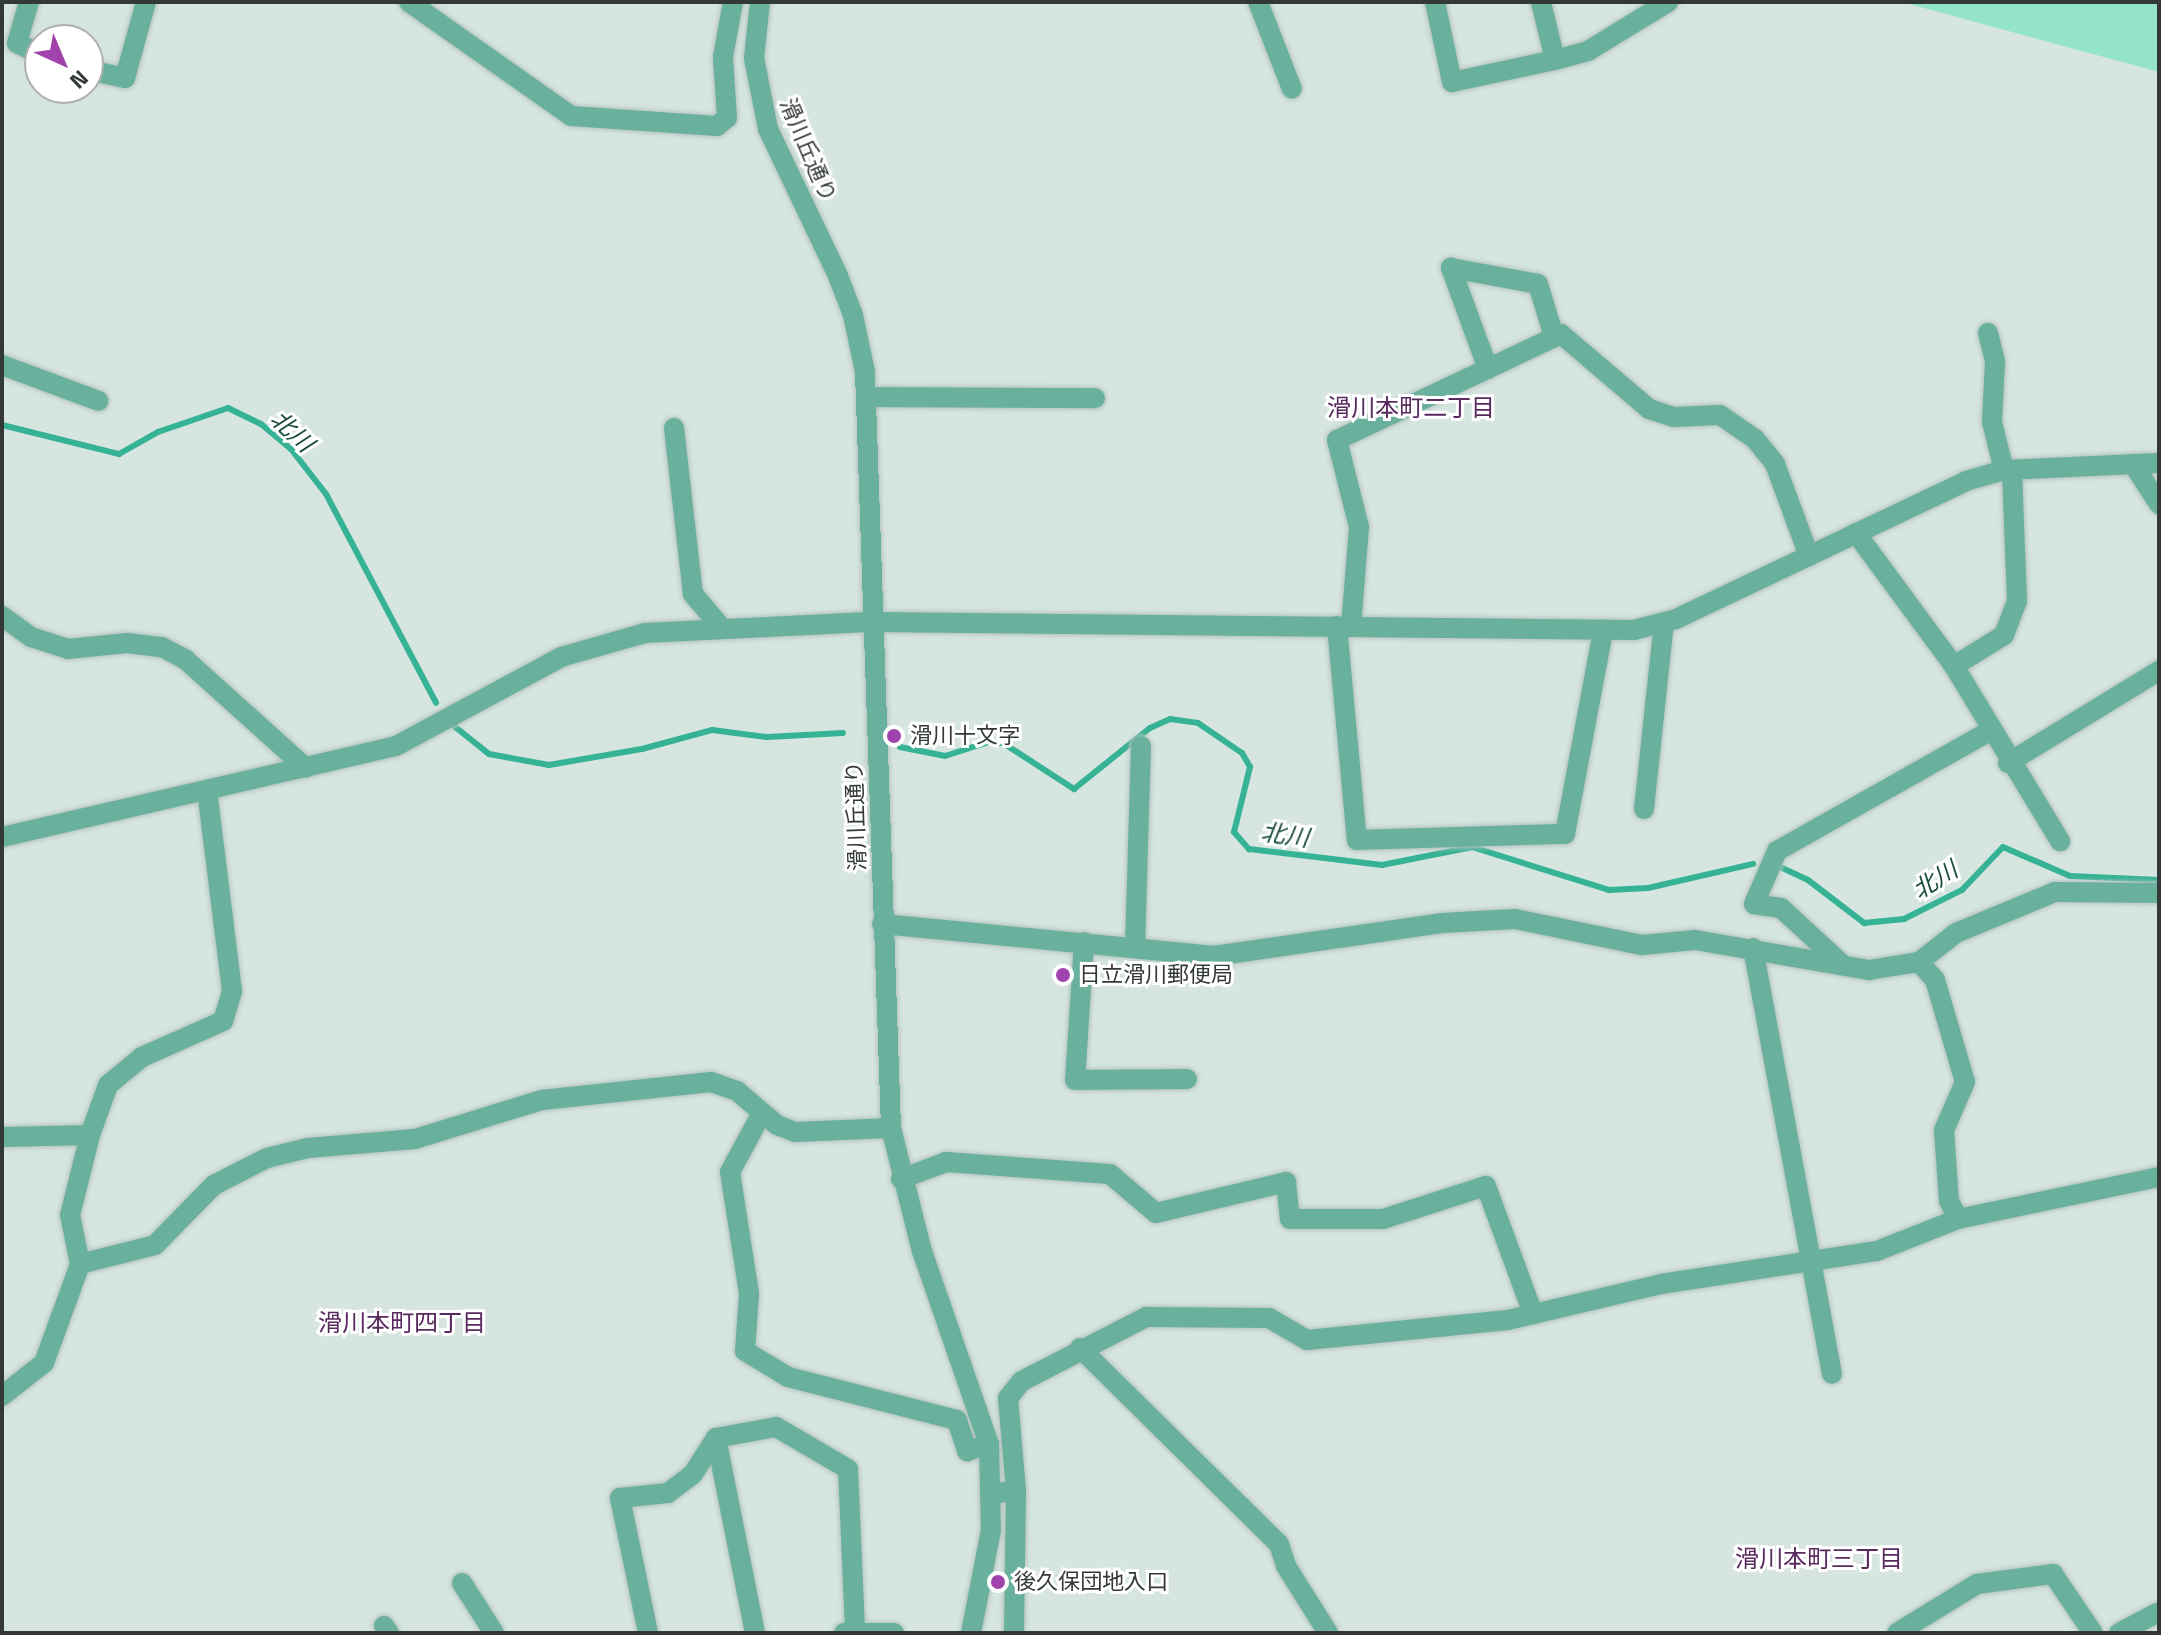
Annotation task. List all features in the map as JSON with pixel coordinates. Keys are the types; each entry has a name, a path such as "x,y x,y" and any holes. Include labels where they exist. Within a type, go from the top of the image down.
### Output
{"street":[{"path":"24,46 17,43 29,2"},
{"path":"104,73 125,78 146,2"},
{"path":"409,2 571,116 717,126 727,118 723,57 733,2"},
{"name":"滑川丘通り","path":"760,2 754,58 768,129 853,315 866,397 891,1128 901,1179 989,1444 994,1494 971,1633"},
{"path":"1258,2 1292,89"},
{"path":"1435,2 1452,82 1588,51 1668,2"},
{"path":"1541,2 1555,60"},
{"path":"1488,369 1451,268 1538,284 1554,337"},
{"path":"1954,666 2004,635 2017,601 2008,470 1992,422 1995,362 1988,333"},
{"path":"1603,630 1565,834 1357,840 1344,627 1359,527 1337,440 1561,334 1649,409 1674,417 1720,415 1755,439 1775,464 1809,556"},
{"path":"2,365 99,401"},
{"path":"866,397 1095,398"},
{"path":"674,428 693,594 721,627"},
{"path":"2,837 396,746 561,657 645,633 874,622 1603,630 1664,623 1966,481 2008,470 2159,463"},
{"path":"2133,464 2159,504"},
{"path":"1856,533 1954,666 2008,763 2060,841"},
{"path":"2,616 31,637 68,649 127,643 162,647 186,660 306,768"},
{"path":"1644,809 1664,623"},
{"path":"2008,763 2159,671"},
{"path":"1843,965 1781,908 1754,904 1777,851 1990,731"},
{"path":"1135,947 1141,746"},
{"path":"2,1396 10,1380 44,1363 80,1264 70,1215 90,1135 108,1085 142,1057 223,1021 232,991 207,791"},
{"path":"882,924 1214,956 1442,923 1515,919 1642,945 1695,940 1869,970 1919,962 1956,933 2055,892 2159,893"},
{"path":"1084,942 1075,1080 1187,1079"},
{"path":"1753,948 1832,1374"},
{"path":"1919,962 1935,980 1965,1082 1944,1130 1949,1201 1958,1219"},
{"path":"80,1264 155,1245 214,1185 267,1158 308,1148 415,1139 542,1100 711,1082 737,1091 762,1113 795,1132 891,1128"},
{"path":"762,1113 730,1172 749,1294 745,1351 788,1377 957,1420 967,1451 989,1444"},
{"path":"2,1137 90,1135"},
{"path":"901,1179 946,1162 1110,1174 1156,1213 1286,1182 1290,1219 1383,1219 1486,1186 1533,1314"},
{"path":"1014,1633 1016,1490 1008,1398 1041,1367 1146,1317 1269,1318 1307,1340 1533,1314 1661,1284 1877,1251 1958,1219 2159,1177"},
{"path":"1080,1348 1279,1544 1286,1566 1328,1633"},
{"path":"648,1633 620,1498 668,1493 693,1474 716,1438 776,1427 848,1469 850,1632 894,1633"},
{"path":"716,1438 755,1633"},
{"path":"994,1494 1016,1490"},
{"path":"1897,1633 1977,1584 2053,1574 2093,1633"},
{"path":"462,1583 494,1633"},
{"path":"2119,1633 2157,1613"}],"green space":[{"path":"1902,2 2159,2 2159,72"}],"waterway":[{"name":"北川","path":"2,425 119,454 158,432 228,408 261,424 291,449 326,494 436,703"},
{"name":"北川","path":"900,747 945,756 988,742 1003,743 1074,789 1150,728 1170,719 1198,723 1242,753 1250,767 1234,832 1249,849 1382,865 1472,847 1609,890 1648,888 1753,864"},
{"name":"北川","path":"449,722 489,754 549,765 642,749 712,730 767,737 843,733"},
{"name":"北川","path":"1778,866 1808,880 1864,923 1904,919 1962,890 2003,847 2070,876 2159,880"}],"place":[{"name":"滑川十文字","path":"894,736"},
{"name":"日立滑川郵便局","path":"1063,975"},
{"name":"後久保団地入口","path":"998,1582"}],"district":[{"name":"滑川本町二丁目","path":"1411,408"},
{"name":"滑川本町四丁目","path":"402,1323"},
{"name":"滑川本町三丁目","path":"1819,1559"}]}
